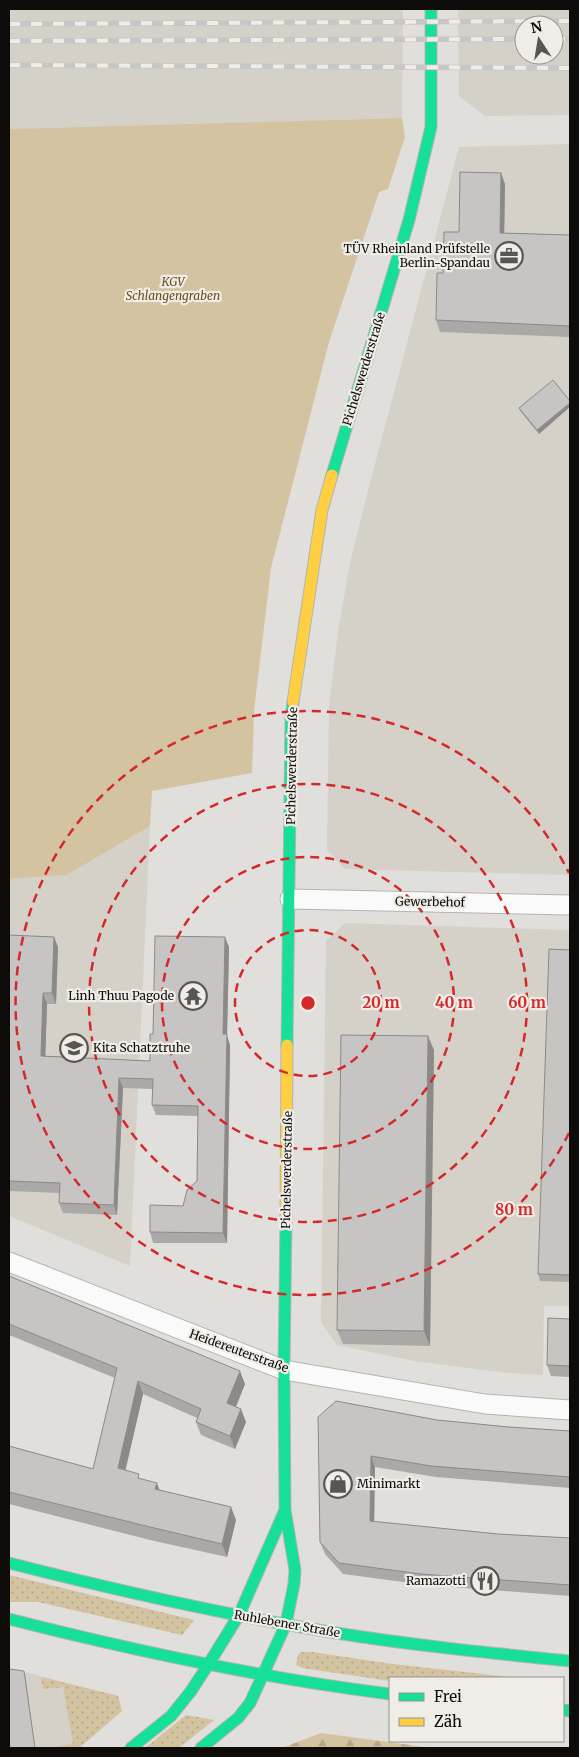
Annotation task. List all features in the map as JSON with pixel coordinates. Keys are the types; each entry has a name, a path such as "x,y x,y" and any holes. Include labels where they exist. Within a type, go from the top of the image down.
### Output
{"street":[{"name":"Pichelswerderstraße","path":"201,1748 238,1718 250,1703 286,1624 293,1594 296,1570 285,1510 284,1370 291,719 322,510 409,220 430,127 430,9"},
{"name":"Gewerbehof","path":"290,899 570,905"},
{"name":"Heidereuterstraße","path":"9,1262 284,1370 485,1404 570,1410"},
{"name":"Pichelswerderstraße","path":"131,1748 170,1716 191,1691 208,1666 239,1615 285,1510"},
{"name":"Ruhlebener Straße","path":"9,1563 113,1588 286,1624 392,1640 570,1661"},
{"path":"9,1618 151,1654 208,1666 389,1694"}],"shaded area":[{"path":"9,9 403,9 402,118 9,129"},
{"path":"458,9 570,9 570,115 485,116 459,96"},
{"path":"570,144 570,875 345,869 327,850 329,706 338,632 350,563 459,147"},
{"name":"Kita Schatztruhe","path":"150,826 130,1266 9,1216 9,879 67,875"},
{"path":"345,923 570,930 570,1306 544,1306 543,1375 507,1373 414,1361 337,1345 321,1322 326,941"},
{"path":"9,1668 118,1696 122,1711 79,1748 9,1748"}],"green space":[{"name":"KGV Schlangengraben","path":"402,118 405,137 388,189 379,192 329,342 271,568 254,711 252,773 152,791 150,826 67,875 9,879 9,129"},
{"path":"9,1575 194,1620 182,1635 38,1602 9,1602"},
{"path":"301,1652 312,1652 393,1664 511,1677 389,1677 389,1681 302,1668 296,1665 298,1655"},
{"path":"41,1677 118,1696 122,1711 79,1748 52,1748 73,1743 63,1687 43,1689"},
{"path":"186,1715 214,1720 179,1748 145,1748"},
{"path":"321,1733 432,1748 282,1748"}],"building":[{"name":"TÜV Rheinland Prüfstelle Berlin-Spandau","path":"460,172 501,173 500,233 570,235 570,326 436,320 437,273 443,273 444,232 459,232"},
{"path":"553,380 570,403 537,430 519,408"},
{"path":"9,935 54,937 52,993 43,993 41,1056 150,1061 150,1034 153,1034 155,936 225,937 223,1034 227,1034 223,1233 150,1232 150,1205 183,1206 187,1190 197,1181 198,1106 152,1105 153,1079 119,1078 114,1205 59,1203 60,1183 9,1181"},
{"path":"549,949 570,950 570,1275 538,1274"},
{"path":"341,1035 428,1036 424,1331 337,1330"},
{"path":"9,1276 240,1371 227,1403 241,1409 230,1436 196,1422 201,1409 138,1381 118,1468 139,1474 138,1478 157,1483 155,1489 231,1507 222,1544 9,1492 9,1446 93,1469 117,1368 9,1324"},
{"path":"548,1318 570,1319 570,1366 547,1365"},
{"path":"336,1401 437,1420 570,1431 570,1477 431,1466 371,1456 370,1521 498,1534 570,1538 570,1585 421,1574 339,1563 320,1542 318,1417"},
{"path":"9,1669 24,1671 35,1748 9,1748"}],"railway":[{"path":"9,24 570,21"},
{"path":"9,41 514,39"},
{"path":"564,39 570,39"},
{"path":"9,65 570,68"}],"traffic: fast":[{"path":"332,475 409,220 431,127 431,9"},
{"path":"287,1045 291,719 293,702"},
{"path":"201,1748 238,1718 250,1703 286,1624 294,1584 295,1570 285,1510 286,1216"},
{"path":"131,1748 171,1716 191,1691 208,1665 239,1615 285,1510"},
{"path":"9,1563 169,1601 290,1625 420,1645 570,1661"},
{"path":"9,1619 104,1642 246,1672 389,1694"},
{"path":"564,1710 570,1711"}],"traffic: slow":[{"path":"293,702 322,510 332,475"},
{"path":"286,1216 287,1045"}],"place":[{"name":"TÜV Rheinland Prüfstelle Berlin-Spandau","path":"509,256"},
{"name":"Linh Thuu Pagode","path":"193,996"},
{"name":"Kita Schatztruhe","path":"74,1048"},
{"name":"Minimarkt","path":"338,1484"},
{"name":"Ramazotti","path":"485,1581"}]}
